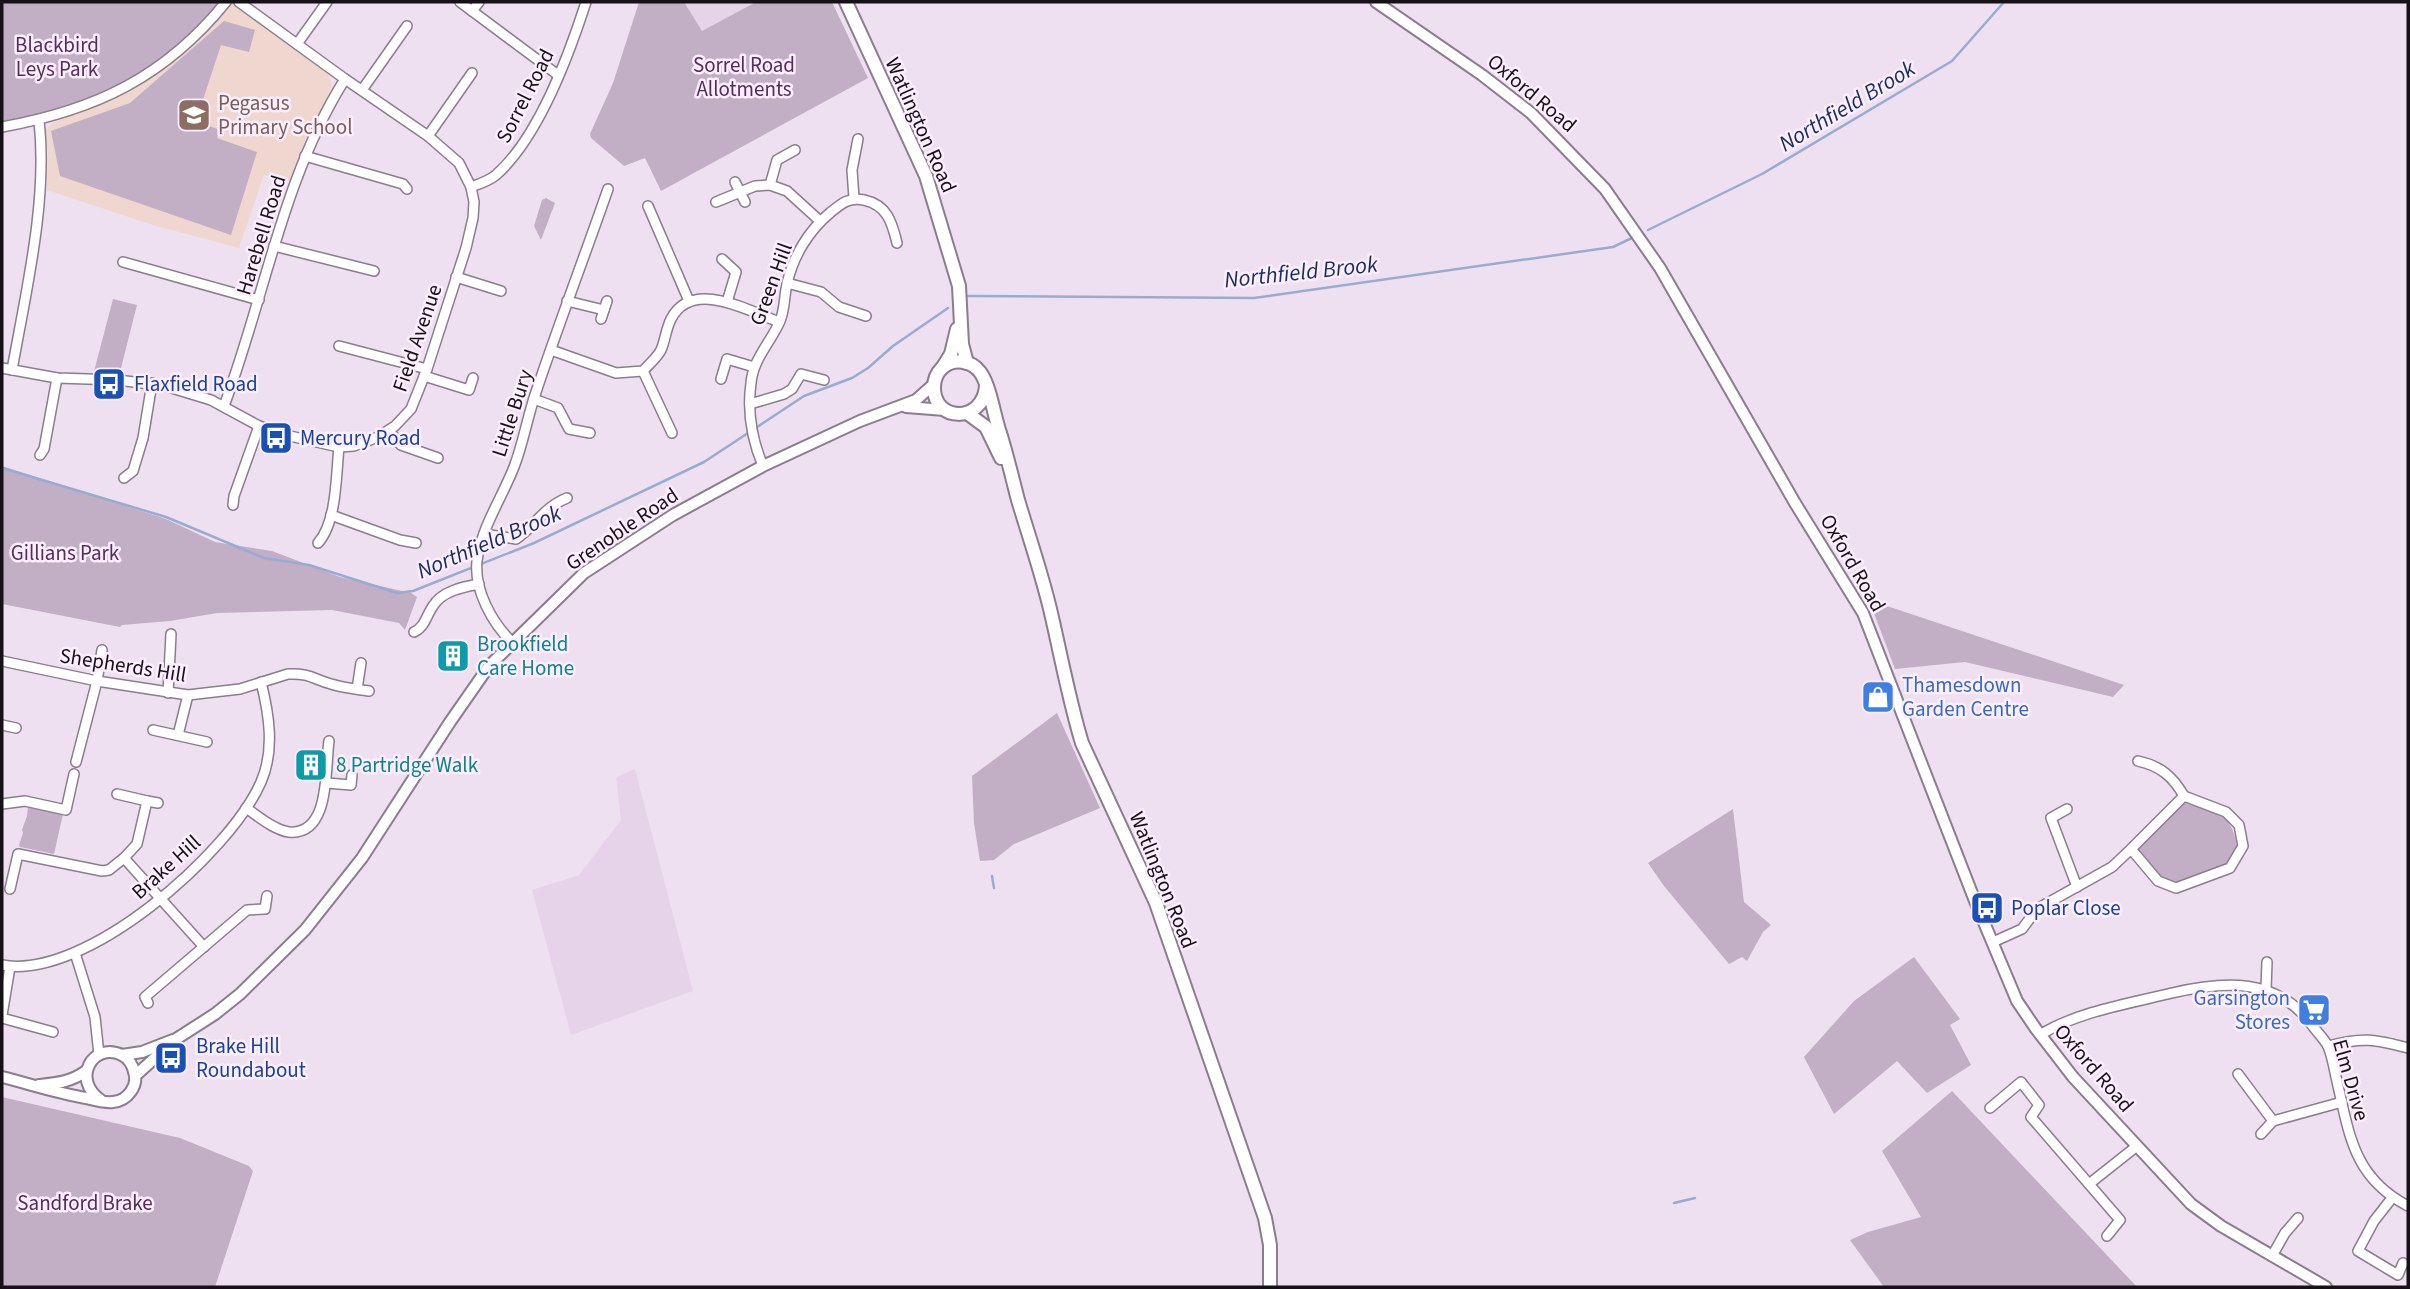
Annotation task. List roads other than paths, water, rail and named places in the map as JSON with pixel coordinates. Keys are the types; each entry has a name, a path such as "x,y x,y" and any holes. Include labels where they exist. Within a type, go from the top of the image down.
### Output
{"main road":[{"name":"Watlington Road","path":"846,2 926,176 959,286 962,344 967,363"},
{"name":"Watlington Road","path":"943,368 955,340 961,307"},
{"path":"958,362 975,366 982,374 986,386 980,405 967,413 951,413 945,410 937,402 934,384 943,368 958,362"},
{"name":"Watlington Road","path":"986,386 1041,574 1073,715 1082,743 1156,903 1265,1218 1270,1245 1271,1281"},
{"name":"Watlington Road","path":"967,413 986,427 1018,500"}],"street":[{"path":"2,127 39,121 125,89 156,70 188,43 226,2"},
{"path":"240,2 428,136 459,163 471,187"},
{"path":"297,44 327,2"},
{"path":"460,2 558,75"},
{"path":"472,11 480,2"},
{"name":"Sorrel Road","path":"471,187 494,178 517,154 558,75 586,2"},
{"name":"Oxford Road","path":"1376,2 1482,75 1531,113 1605,190 1653,257 1795,503 1863,613 2017,1001 2040,1035 2073,1077 2191,1204 2221,1226 2326,1287"},
{"path":"362,90 407,26"},
{"path":"428,136 472,73"},
{"name":"Harebell Road","path":"224,406 243,357 294,183 331,101 345,79"},
{"path":"12,370 38,206 43,153 39,121"},
{"path":"858,139 852,170 853,198 878,205 887,214 897,243"},
{"path":"770,185 778,160 795,150"},
{"path":"305,156 403,184 407,189"},
{"path":"735,182 745,202"},
{"path":"716,202 755,186 770,185 787,191 820,221"},
{"name":"Field Avenue","path":"2,368 57,378 152,383 183,390 224,406 259,426 281,434 339,447 354,446 389,431 411,409 426,373 473,218 471,187"},
{"name":"Little Bury","path":"478,574 484,534 514,468 567,301 608,189"},
{"name":"Green Hill","path":"763,466 752,434 750,406 754,366 779,322 787,283 800,248 820,221 843,202 853,198"},
{"path":"648,206 689,301"},
{"path":"274,246 374,271"},
{"path":"722,259 736,272 727,302"},
{"path":"123,262 259,300"},
{"path":"456,277 501,290"},
{"path":"787,283 821,292 839,307 866,316"},
{"path":"551,350 616,373 643,371 660,353 672,317 689,301 709,299 727,302 779,322"},
{"path":"567,301 604,310"},
{"path":"339,346 426,373 469,390 473,378"},
{"path":"721,379 727,359 754,366"},
{"path":"643,371 672,433"},
{"path":"750,406 792,389 801,374 824,380"},
{"path":"40,455 44,450 57,378"},
{"path":"124,478 133,471 143,438 152,383"},
{"name":"Grenoble Road","path":"136,1075 176,1039 240,994 275,962 320,913 362,858 489,666 592,568 673,515 763,466 860,421 916,400 934,384"},
{"path":"534,399 558,408 569,429 590,433"},
{"name":"Grenoble Road","path":"900,407 945,410"},
{"path":"233,505 233,496 259,426"},
{"path":"389,431 401,445 438,458"},
{"path":"318,543 324,536 331,515 339,447"},
{"path":"484,534 516,539 528,531 540,515 566,498"},
{"path":"331,515 400,540 416,543"},
{"path":"414,632 422,628 435,603 478,574 496,625 512,642"},
{"path":"168,693 171,635"},
{"path":"76,762 97,681 102,650"},
{"name":"Shepherds Hill","path":"2,660 97,681 188,695 225,692 288,674 303,673 328,684 369,691"},
{"path":"357,689 361,663"},
{"name":"Brake Hill","path":"6,966 37,964 75,953 121,929 162,898 230,831 262,781 269,748 270,723 261,682"},
{"path":"178,735 188,695"},
{"path":"2,725 16,728"},
{"path":"153,730 207,742"},
{"path":"246,808 276,827 291,832 309,826 320,813 327,783 329,741"},
{"path":"2131,849 2158,881 2176,888 2230,868 2243,846 2239,825 2226,812 2184,796 2174,779 2159,768 2138,761"},
{"path":"2,804 25,801 66,810 74,774"},
{"path":"327,783 351,785 352,775"},
{"path":"117,794 158,803"},
{"path":"1993,942 2022,929 2037,909 2112,867 2184,796"},
{"path":"10,889 18,854 102,871 109,870 137,844 148,802"},
{"path":"2067,810 2051,818 2077,887"},
{"path":"124,858 204,947"},
{"path":"148,1003 145,997 247,910 265,909 267,897"},
{"path":"75,953 95,1017 99,1055"},
{"path":"2266,989 2267,962"},
{"path":"6,966 2,1017 53,1032"},
{"name":"Elm Drive","path":"2040,1035 2073,1020 2184,990 2232,985 2266,989 2303,1012 2328,1046 2350,1142 2365,1170 2392,1198 2408,1206"},
{"name":"Grenoble Road","path":"122,1055 142,1052 176,1039"},
{"path":"2328,1046 2355,1039 2408,1048"},
{"path":"2,1077 51,1091 102,1101 112,1102 129,1095 135,1085 136,1075 131,1063 122,1055 109,1052 99,1055 89,1064 86,1083 92,1095 102,1101"},
{"path":"36,1086 62,1083 75,1079 86,1071"},
{"path":"2238,1074 2273,1121"},
{"path":"1990,1108 2021,1083 2039,1105 2031,1117 2120,1220 2107,1236"},
{"path":"2261,1134 2273,1121 2342,1102"},
{"path":"2089,1184 2137,1146"},
{"path":"2392,1198 2374,1221 2358,1251 2398,1275 2403,1263"},
{"path":"2272,1256 2285,1233 2298,1218"}],"waterway":[{"name":"Northfield Brook","path":"1648,230 1762,174 1952,61 2004,2"},
{"name":"Northfield Brook","path":"968,296 1254,298 1613,247 1634,237"},
{"name":"Northfield Brook","path":"2,468 166,517 264,558 309,565 397,593 413,591 534,543 704,462 804,396 852,378 868,368 893,346 948,308"},
{"path":"992,876 994,888"},
{"path":"1674,1203 1695,1198"}],"place":[{"name":"Pegasus Primary School","path":"194,115"},
{"name":"Flaxfield Road","path":"109,384"},
{"name":"Mercury Road","path":"276,438"},
{"name":"Brookfield Care Home","path":"453,656"},
{"name":"Thamesdown Garden Centre","path":"1878,697"},
{"name":"8 Partridge Walk","path":"311,765"},
{"name":"Poplar Close","path":"1987,908"},
{"name":"Garsington Stores","path":"2314,1010"},
{"name":"Brake Hill Roundabout","path":"171,1058"}],"park label":[{"name":"Blackbird Leys Park","path":"57,57"},
{"name":"Sorrel Road Allotments","path":"744,77"},
{"name":"Gillians Park","path":"65,553"},
{"name":"Sandford Brake","path":"85,1203"}]}
